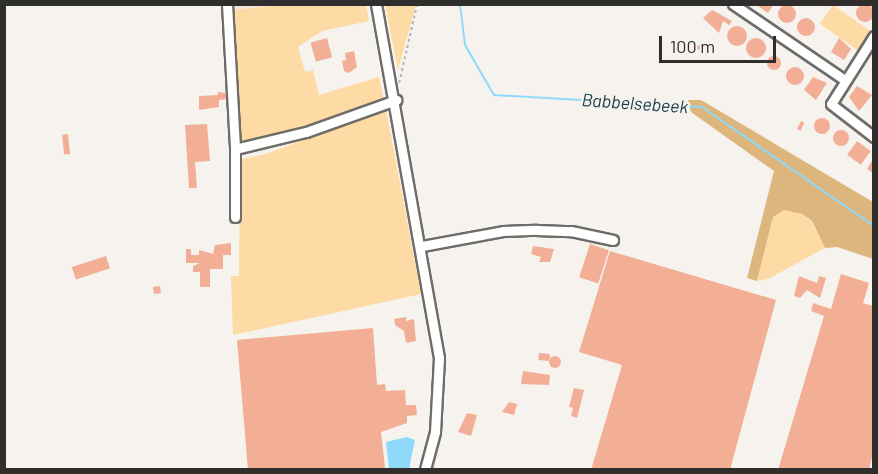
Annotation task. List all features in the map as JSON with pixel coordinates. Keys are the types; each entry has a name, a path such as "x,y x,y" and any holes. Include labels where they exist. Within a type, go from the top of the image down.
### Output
{"street":[{"path":"227,4 235,149 235,217"},
{"path":"376,4 422,246 439,358 435,432 425,470"},
{"path":"733,4 845,80"},
{"path":"873,36 831,106 873,137"},
{"path":"235,149 306,132 396,100"},
{"path":"422,246 503,231 571,231 613,240"}],"path":[{"path":"396,100 417,4"}],"shaded area":[{"path":"294,4 230,10 230,5"},
{"path":"294,4 366,5 369,21 322,31 298,47 305,72 313,70 319,95 379,77 384,100 324,124 239,145 230,10"},
{"path":"385,5 416,5 398,70"},
{"path":"833,5 873,33 860,52 820,24"},
{"path":"688,100 701,100 873,202 873,259 837,247 825,248 812,221 802,214 784,210 773,217 757,281 747,278 774,171 691,112"},
{"path":"386,109 421,294 233,335 231,276 239,276 240,159 266,154"},
{"path":"784,210 802,214 812,222 825,248 768,279 757,281 773,217"}],"water":[{"path":"407,437 415,440 409,469 389,469 386,442"}],"building":[{"path":"761,4 771,4 772,7 768,13 759,7"},
{"path":"865,4 871,7 874,13 871,19 865,22 859,19 856,13 859,7"},
{"path":"783,5 791,5 796,10 794,21 783,23 778,18 778,10"},
{"path":"712,10 732,21 729,25 723,21 719,33 703,18"},
{"path":"806,18 812,21 815,27 812,33 806,36 800,33 797,27 800,21"},
{"path":"737,26 744,29 747,36 744,43 737,46 730,43 727,36 730,29"},
{"path":"327,38 332,57 316,62 311,42"},
{"path":"752,38 760,38 766,44 766,52 760,58 752,58 746,52 746,44"},
{"path":"839,38 851,49 844,60 831,52"},
{"path":"700,44 710,50 706,55 696,48"},
{"path":"354,51 357,67 349,73 344,71 342,61 346,60 345,53"},
{"path":"771,56 777,56 781,63 777,70 771,70 767,66 767,60"},
{"path":"791,67 799,67 804,72 802,83 791,85 786,80 786,72"},
{"path":"813,77 827,83 816,100 804,90"},
{"path":"857,86 872,95 859,111 849,97"},
{"path":"218,92 227,93 227,99 219,100 219,107 199,110 199,96 218,95"},
{"path":"822,118 828,120 830,126 828,132 822,134 816,132 814,126 816,120"},
{"path":"801,121 805,123 800,131 797,129"},
{"path":"207,124 210,161 195,162 197,188 189,188 185,125"},
{"path":"841,130 847,132 849,138 847,144 841,146 835,144 833,138 835,132"},
{"path":"68,134 70,154 64,155 62,135"},
{"path":"857,141 871,151 861,165 847,155"},
{"path":"873,159 873,173 867,169"},
{"path":"231,243 231,255 223,255 223,269 210,269 210,287 200,287 200,272 193,272 193,266 200,263 186,263 186,249 191,249 191,255 199,255 199,250 213,254 215,245"},
{"path":"590,244 609,250 598,283 579,277"},
{"path":"533,246 554,249 550,262 539,262 541,257 531,254"},
{"path":"610,251 776,300 730,470 591,470 622,365 579,352"},
{"path":"106,256 110,268 76,279 72,267"},
{"path":"841,274 869,283 863,303 873,306 873,453 869,470 778,470 824,316 811,311 813,303 831,309"},
{"path":"799,276 817,283 819,276 826,278 820,298 807,290 800,298 794,296"},
{"path":"160,286 161,293 154,294 153,287"},
{"path":"406,317 406,321 414,319 416,341 406,343 404,331 395,325 394,319"},
{"path":"373,328 377,385 385,384 386,391 405,390 406,405 416,405 417,415 407,416 407,423 381,432 385,468 248,470 237,340"},
{"path":"539,353 550,354 549,361 538,360"},
{"path":"557,356 560,357 560,367 553,368 550,367 549,360 550,357"},
{"path":"523,371 550,375 549,385 521,384"},
{"path":"574,388 584,390 577,418 571,416 573,408 569,407"},
{"path":"509,402 517,404 514,415 502,412"},
{"path":"467,413 477,415 471,436 458,432"}],"waterway":[{"name":"Babbelsebeek","path":"460,4 465,45 494,95 702,107 874,226"}]}
